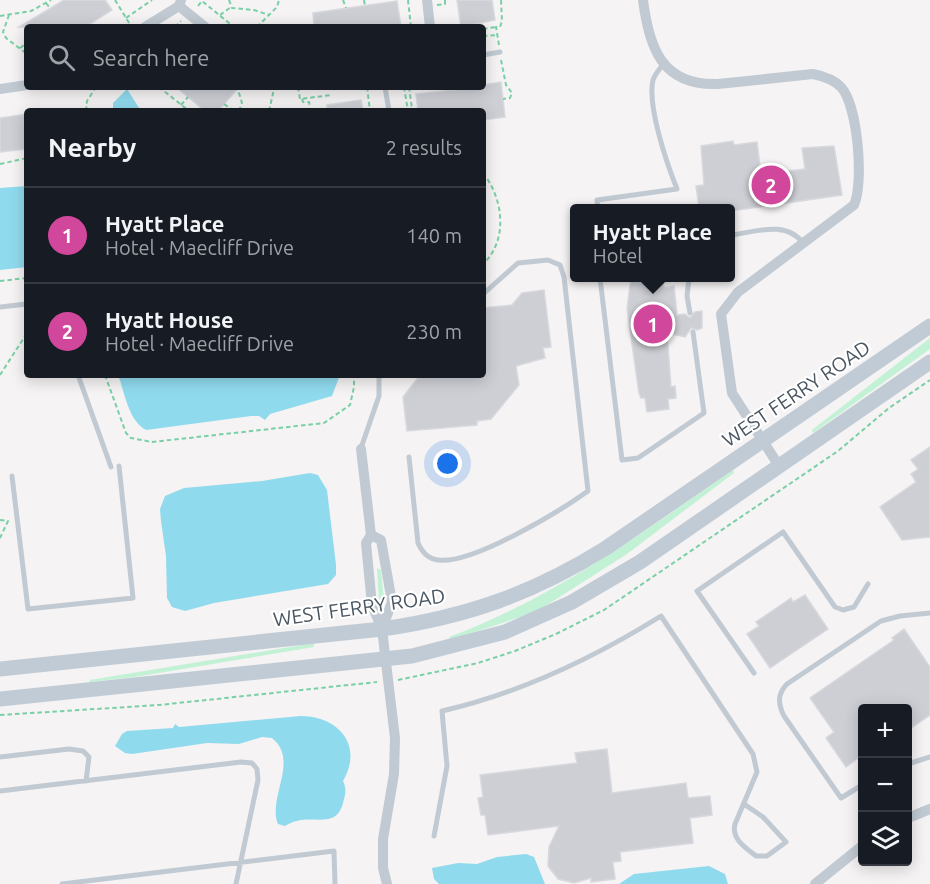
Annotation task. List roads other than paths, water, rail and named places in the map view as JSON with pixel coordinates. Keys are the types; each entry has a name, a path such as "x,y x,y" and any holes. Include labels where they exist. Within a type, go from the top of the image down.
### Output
{"main road":[{"name":"WEST FERRY ROAD","path":"0,669 382,629 468,613 522,594 606,549 930,326"},
{"path":"0,699 385,659 446,649 494,635 572,602 640,562 930,362"}],"street":[{"path":"643,0 651,44 663,64 682,79 706,84 813,74 840,86 852,112 860,178 858,196 846,212 738,292 721,314 732,393 778,466"},
{"path":"150,24 180,3 202,24"},
{"path":"430,24 431,3"},
{"path":"0,89 24,85"},
{"path":"361,449 371,535 366,543 372,605 382,629 395,762 382,839 383,868 387,884"},
{"path":"371,535 381,540 392,602 382,629"},
{"path":"912,816 930,809"},
{"path":"815,884 858,849"}],"lane":[{"path":"486,54 500,52"},
{"path":"598,204 597,200 677,189 661,147 652,88 654,77 663,64"},
{"path":"386,90 388,108"},
{"path":"735,235 783,229 795,234 803,243"},
{"path":"409,457 418,543 424,553 438,560 457,558 502,540 546,518 588,491 564,277 560,265 548,260 518,263 486,291"},
{"path":"600,282 622,460 638,458 704,413 693,332"},
{"path":"689,282 687,296 690,313"},
{"path":"0,307 24,304"},
{"path":"79,378 111,467"},
{"path":"361,449 379,396 379,378"},
{"path":"12,476 28,609 133,598 119,466"},
{"path":"754,673 697,591 783,532 836,607 843,610 854,607 868,584"},
{"path":"858,787 841,798 784,716 779,703 781,693 787,684 881,621 900,616 930,613"},
{"path":"434,836 447,766 442,711 489,698 557,674 608,648 661,616 753,754 757,772 733,829 735,837 756,856 767,856 786,842 762,817 744,804"},
{"path":"0,758 76,749 88,757 86,781"},
{"path":"912,763 930,757"},
{"path":"0,791 241,762 252,763 257,769 258,780 236,884"},
{"path":"62,884 334,851 335,884"}],"water":[{"path":"128,90 139,108 113,108 113,103"},
{"path":"24,186 24,267 0,270 0,188"},
{"path":"119,378 339,378 332,396 270,414 265,420 259,416 251,416 146,430 135,420"},
{"path":"310,473 318,475 327,490 336,565 336,575 328,584 214,603 185,611 172,607 167,598 166,556 160,509 165,496 184,488 262,481"},
{"path":"301,716 314,717 336,727 344,735 349,745 349,768 343,781 344,799 340,810 329,819 294,821 285,826 278,824 276,803 283,757 280,747 272,738 262,737 239,744 207,743 132,754 125,753 115,746 122,734 127,731 173,728 175,724 179,727"},
{"path":"526,854 534,857 545,884 439,884 434,879 432,868 458,863 477,864 497,857"},
{"path":"709,866 725,874 728,884 619,884 634,874"}],"place":[{"name":"Hyatt House","path":"771,185"},
{"name":"Hyatt Place","path":"653,324"}]}
